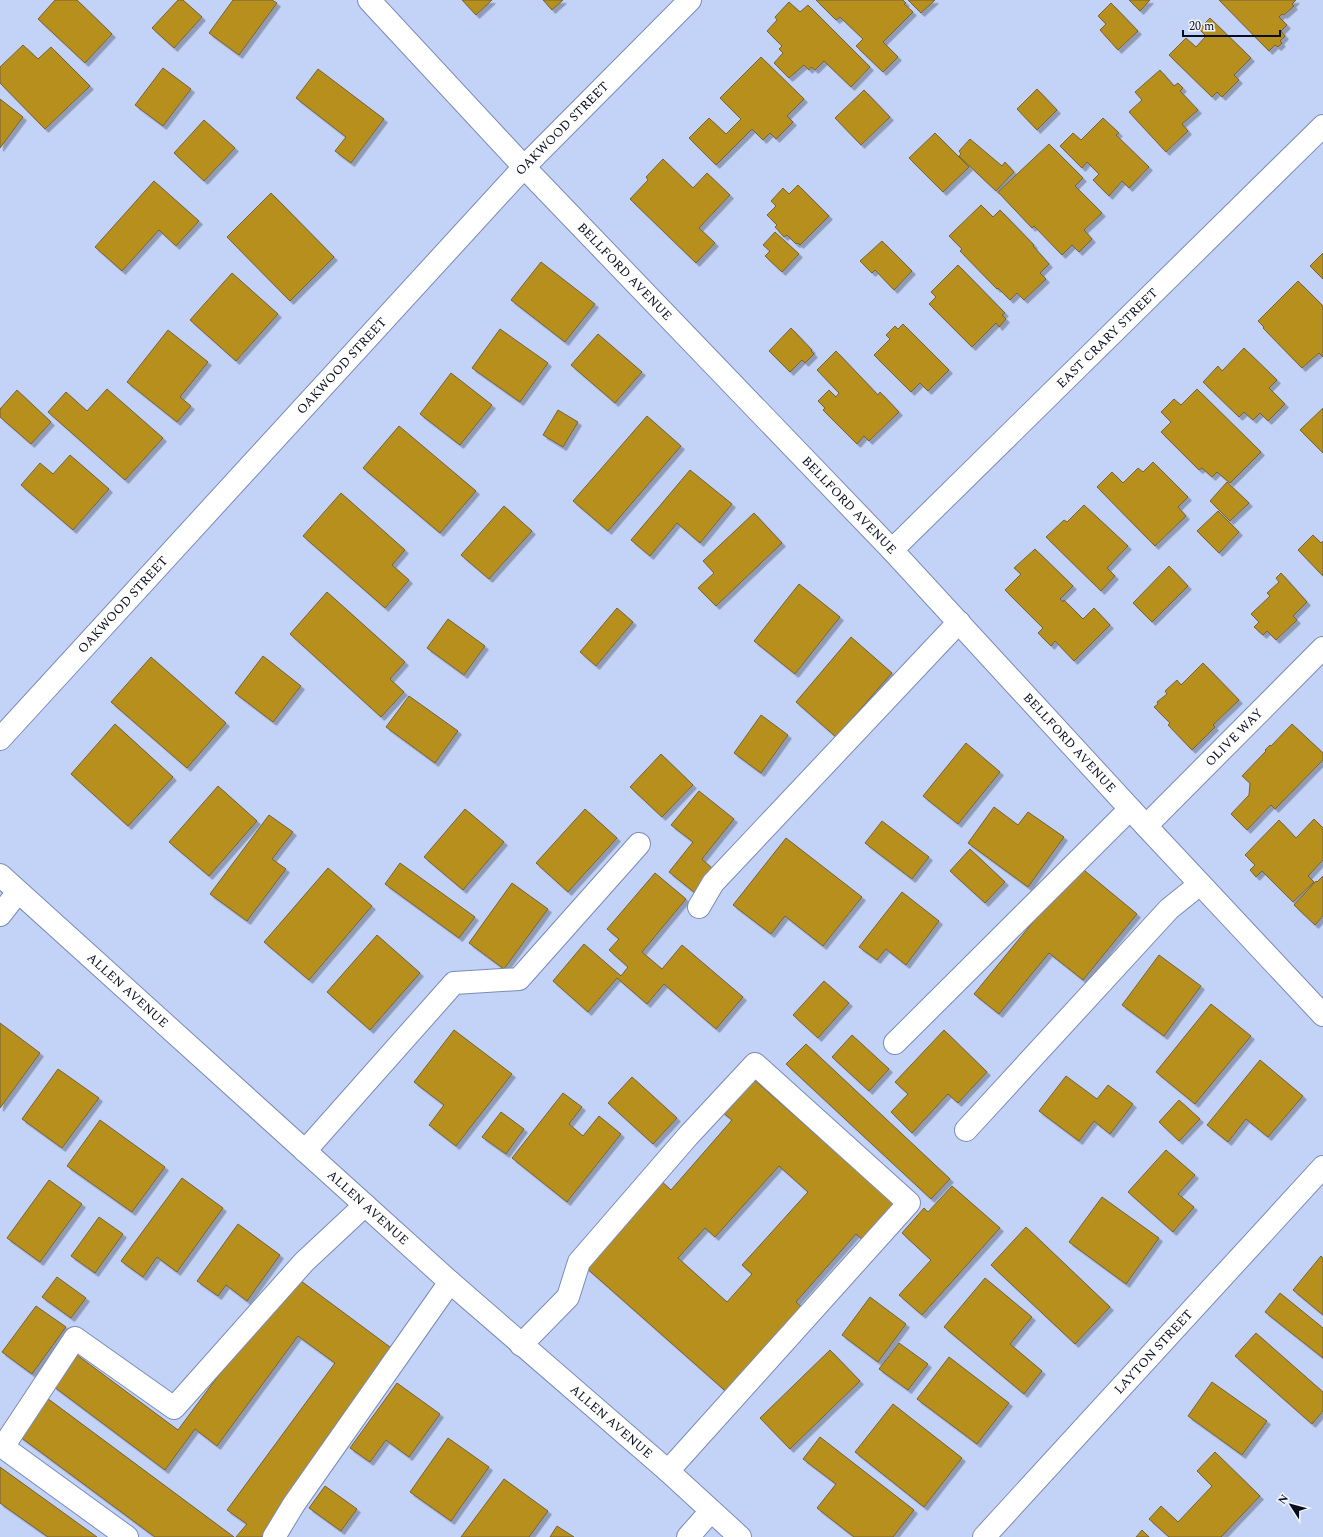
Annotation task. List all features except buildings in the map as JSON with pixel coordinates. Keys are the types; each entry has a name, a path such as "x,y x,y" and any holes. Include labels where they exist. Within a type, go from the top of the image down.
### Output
{"street":[{"name":"BELLFORD AVENUE","path":"369,0 524,167 892,550 1130,809 1323,1015"},
{"name":"OAKWOOD STREET","path":"0,739 524,167 690,0"},
{"name":"EAST CRARY STREET","path":"892,550 1323,126"},
{"path":"699,907 713,883 959,622"},
{"name":"OLIVE WAY","path":"1146,826 1323,648"},
{"path":"895,1043 1130,809"},
{"path":"304,1151 454,982 519,979 639,844"},
{"name":"ALLEN AVENUE","path":"0,875 450,1282 668,1471 740,1537"},
{"path":"966,1130 1169,909 1200,884"},
{"path":"0,915 18,892"},
{"path":"521,1345 568,1297 579,1262 688,1136 755,1064 909,1203 668,1471"},
{"name":"LAYTON STREET","path":"984,1537 1323,1167"},
{"path":"127,1537 3,1448 75,1338 174,1408 304,1262 365,1205"},
{"path":"274,1537 294,1504 450,1282"},
{"path":"688,1537 711,1511"}]}
